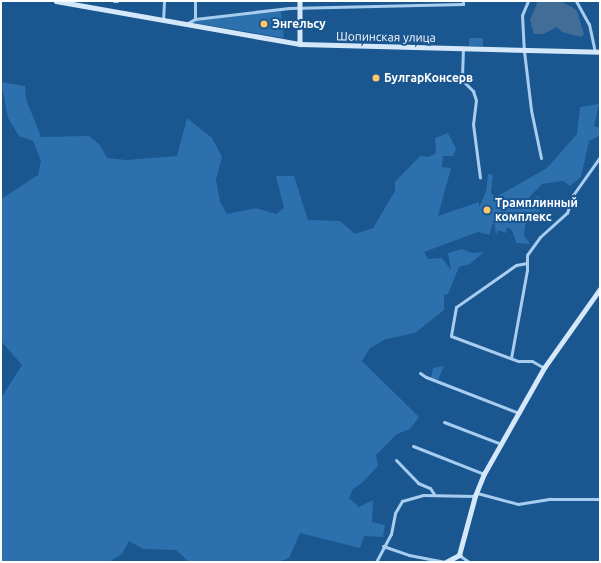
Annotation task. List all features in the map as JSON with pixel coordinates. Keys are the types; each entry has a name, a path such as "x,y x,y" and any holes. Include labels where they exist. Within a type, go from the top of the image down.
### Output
{"street":[{"name":"Шопинская улица","path":"56,1 74,2 163,21 300,44 598,52"},
{"path":"163,21 164,1"},
{"path":"195,1 195,19"},
{"path":"300,1 300,44"},
{"path":"528,1 522,15 524,51 531,110 541,158"},
{"path":"576,1 590,24 598,52"},
{"path":"185,25 195,19 300,7 463,2"},
{"path":"463,48 462,80 473,91 476,100 473,124 480,178"},
{"path":"511,358 527,256 532,246 567,213 573,195 600,157"},
{"path":"527,263 516,265 456,307 451,336 518,361 532,361 544,368"},
{"path":"383,546 409,555 446,562 459,556 476,495 484,474 544,368 600,289"},
{"path":"420,373 426,377 519,414"},
{"path":"444,422 501,444"},
{"path":"413,446 484,474"},
{"path":"396,460 418,483 430,488 434,494"},
{"path":"376,562 383,546 392,534 395,513 399,504 404,500 434,494 476,495 518,504 551,499 600,499"},
{"path":"459,556 469,562"}],"shaded area":[{"path":"538,1 560,1 572,7 577,11 584,34 581,37 562,32 557,27 543,34 534,34 530,20"},
{"path":"281,11 284,38 194,23 195,21"},
{"path":"469,38 483,38 483,46 469,46"},
{"path":"1,82 25,86 26,99 41,137 89,136 100,145 107,158 126,160 177,156 187,118 212,138 222,157 216,179 220,202 227,214 256,208 276,214 284,208 276,176 294,176 308,220 340,221 355,234 373,228 395,191 395,182 420,156 429,157 436,153 435,138 448,133 456,149 453,156 443,156 442,167 451,168 438,216 479,202 479,207 486,192 488,174 493,175 491,193 496,197 547,168 577,134 580,107 599,104 594,126 600,128 599,136 589,141 581,177 570,186 563,181 542,184 523,204 539,196 540,212 526,220 524,235 530,244 516,243 512,230 507,227 506,233 498,230 496,235 494,220 489,235 478,232 424,252 428,259 442,258 451,270 448,253 462,249 472,253 484,252 470,264 459,267 448,294 444,295 444,310 415,333 386,339 370,348 362,361 419,417 410,429 397,434 376,455 378,466 362,483 353,489 349,498 359,507 373,500 372,522 385,525 383,537 364,536 360,548 300,533 289,558 278,562 189,562 176,550 143,549 129,541 122,554 109,562 1,562 1,398 22,365 1,341 1,199 38,175 41,161 33,141 19,136 8,118"},
{"path":"444,366 438,380 431,378 433,368"}],"place":[{"name":"Энгельсу","path":"264,24"},
{"name":"БулгарКонсерв","path":"376,78"},
{"name":"Трамплинный комплекс","path":"487,210"}]}
